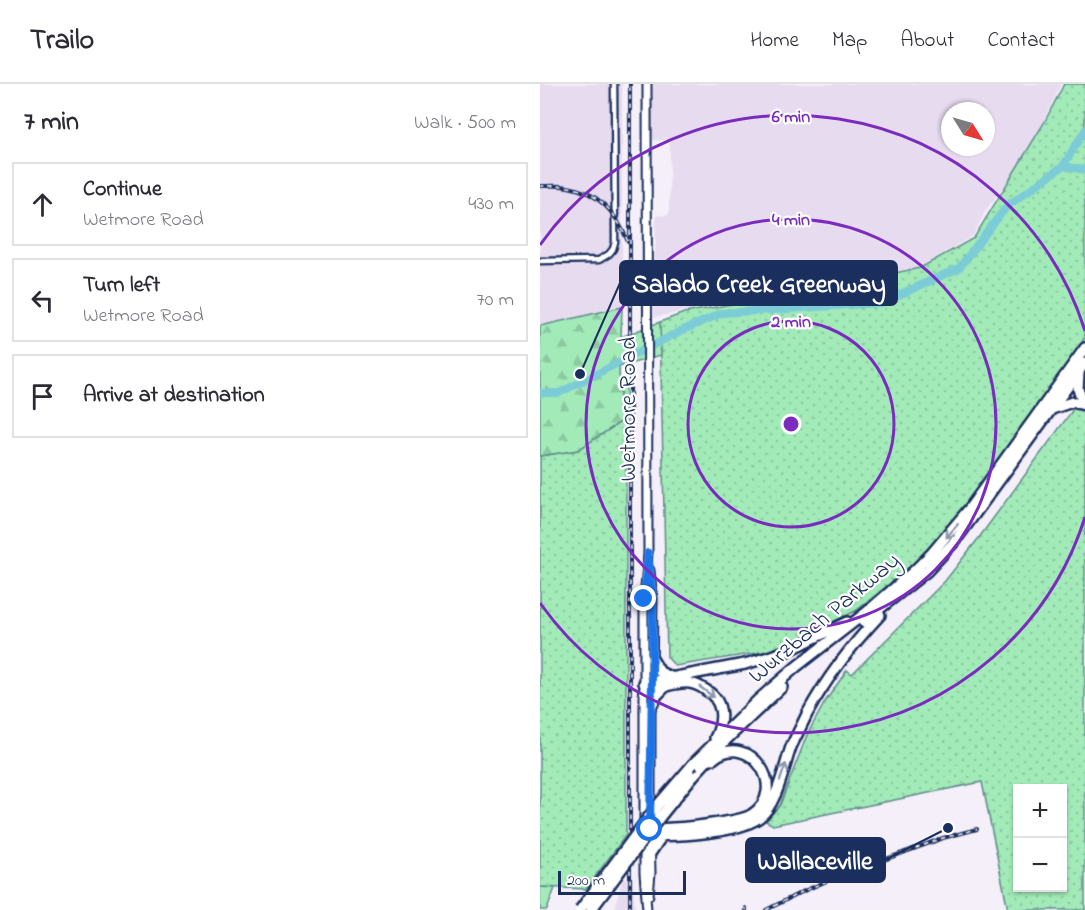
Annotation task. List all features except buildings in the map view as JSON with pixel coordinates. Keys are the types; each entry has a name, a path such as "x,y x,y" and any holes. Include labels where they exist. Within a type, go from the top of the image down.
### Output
{"highway":[{"name":"Wurzbach Parkway","path":"580,910 657,806 713,743 796,667 868,611 914,571 951,532 1085,348"},
{"name":"Wurzbach Parkway","path":"591,910 660,817 727,739 796,675 907,588 941,557 964,530 1082,367"},
{"path":"1082,367 1078,389 1085,406"},
{"path":"1052,410 1072,402 1085,406"},
{"path":"650,833 699,833 731,828 751,822 762,815 774,798 796,737 831,674 856,640 907,588"},
{"path":"648,687 673,678 745,664 772,656 868,611"},
{"path":"652,659 660,672 673,678"},
{"path":"648,687 665,687 681,683 695,684 707,690 716,698 720,707 720,729 713,743"},
{"path":"651,707 665,687"},
{"path":"650,833 747,816 757,809 767,793 767,778 764,771 754,759 742,753 730,751 718,755 693,776"},
{"path":"651,812 656,821 670,829"},
{"path":"650,833 651,852"}],"main road":[{"name":"Wetmore Road","path":"647,84 648,553 644,599 650,833"},
{"name":"Wetmore Road","path":"647,910 644,873 651,812 651,707 648,687 652,659 653,599 648,553"},
{"name":"Wetmore Road","path":"647,910 651,852"}],"street":[{"path":"540,261 599,260 613,249 615,242 614,84"}],"shaded area":[{"path":"540,84 622,84 622,307 540,326"},
{"path":"652,84 1061,84 1029,152 986,210 973,236 919,267 654,317 656,216 669,215 670,140 652,140"},
{"path":"633,877 635,910 614,910 623,878"}],"green space":[{"path":"1064,84 1085,84 1085,338 954,519 914,564 857,610 802,638 763,652 675,666 667,657 660,322 684,313 920,268 974,238 1044,123"},
{"path":"622,307 621,337 660,322 661,355 619,367 622,421 578,450 540,456 540,326"},
{"path":"619,382 626,383 626,835 586,889 540,887 540,456 578,450 620,399"},
{"path":"1085,386 1085,910 1008,910 982,782 773,825 766,821 780,805 807,735 825,702 847,670 852,674 945,581 1072,411 1070,407"},
{"path":"540,887 555,888 547,910 540,910"}],"waterway":[{"path":"540,393 559,393 681,331 722,313 881,303 959,268 1007,206 1063,166 1085,130"},
{"path":"1063,166 1085,170"}],"railway":[{"path":"630,84 630,910"},
{"path":"540,186 568,187 598,199 618,222 628,242"},
{"path":"766,910 827,881 943,838 977,829"}],"place":[{"name":"Salado Creek Greenway","path":"580,374"},
{"name":"Wallaceville","path":"948,828"}],"route":[{"path":"644,599 648,553 653,599 650,829"}]}
